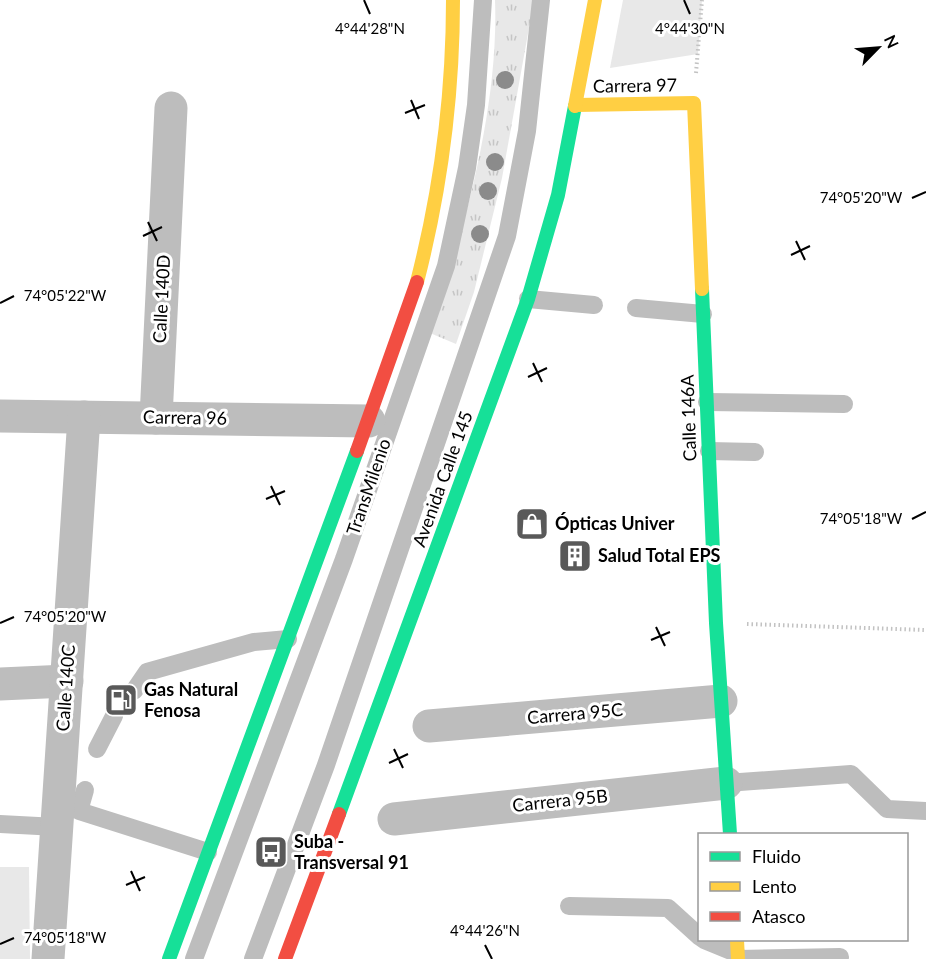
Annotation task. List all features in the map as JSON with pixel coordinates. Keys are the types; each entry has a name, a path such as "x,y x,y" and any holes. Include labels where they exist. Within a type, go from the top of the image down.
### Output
{"main road":[{"path":"169,959 412,303 440,182 454,54 453,0"},
{"path":"576,105 581,0"},
{"name":"Avenida Calle 145","path":"285,959 528,300 558,195 595,0"},
{"name":"Carrera 97","path":"576,105 694,103"},
{"name":"Calle 146A","path":"694,103 716,623 730,833"},
{"path":"737,941 738,959"}],"street":[{"name":"Calle 140D","path":"156,418 171,108"},
{"name":"Carrera 96","path":"0,416 369,421"},
{"name":"Calle 140C","path":"48,959 84,417"},
{"path":"0,684 67,681"},
{"name":"Carrera 95C","path":"429,726 721,701"},
{"name":"Carrera 95B","path":"394,819 726,783"}],"lane":[{"name":"TransMilenio","path":"194,959 345,559 446,267 467,168 476,105 483,0"},
{"path":"253,959 326,765 507,236 527,131 541,0"},
{"path":"528,300 594,305"},
{"path":"636,308 703,314"},
{"path":"706,402 844,404"},
{"path":"709,451 755,452"},
{"path":"134,691 147,672 254,642 288,639"},
{"path":"97,748 114,716"},
{"path":"726,783 851,774 887,809 926,811"},
{"path":"85,790 79,810 208,852"},
{"path":"0,824 57,827"},
{"path":"568,906 652,905 668,908 698,936"},
{"path":"709,941 736,953 738,959 840,957"}],"path":[{"path":"694,103 702,0"},
{"path":"716,623 926,630"}],"green space":[{"path":"495,0 534,0 502,178 474,292 456,344 430,333 455,253 477,169 491,83 495,41"},
{"path":"623,0 702,0 698,54 610,68"},
{"path":"0,867 29,867 30,959 0,959"}],"traffic: fast":[{"path":"339,814 528,299 558,195 575,106"},
{"path":"702,289 716,623 730,833"},
{"path":"169,959 357,451"}],"traffic: slow":[{"path":"417,282 433,212 444,142 451,71 453,0"},
{"path":"575,106 595,0"},
{"path":"576,105 694,103 702,289"},
{"path":"737,941 738,959"}],"traffic: jam":[{"path":"357,451 417,282"},
{"path":"285,959 339,814"}],"place":[{"name":"Ópticas Univer","path":"532,524"},
{"name":"Salud Total EPS","path":"575,556"},
{"name":"Gas Natural Fenosa","path":"121,700"},
{"name":"Suba - Transversal 91","path":"271,852"}]}
